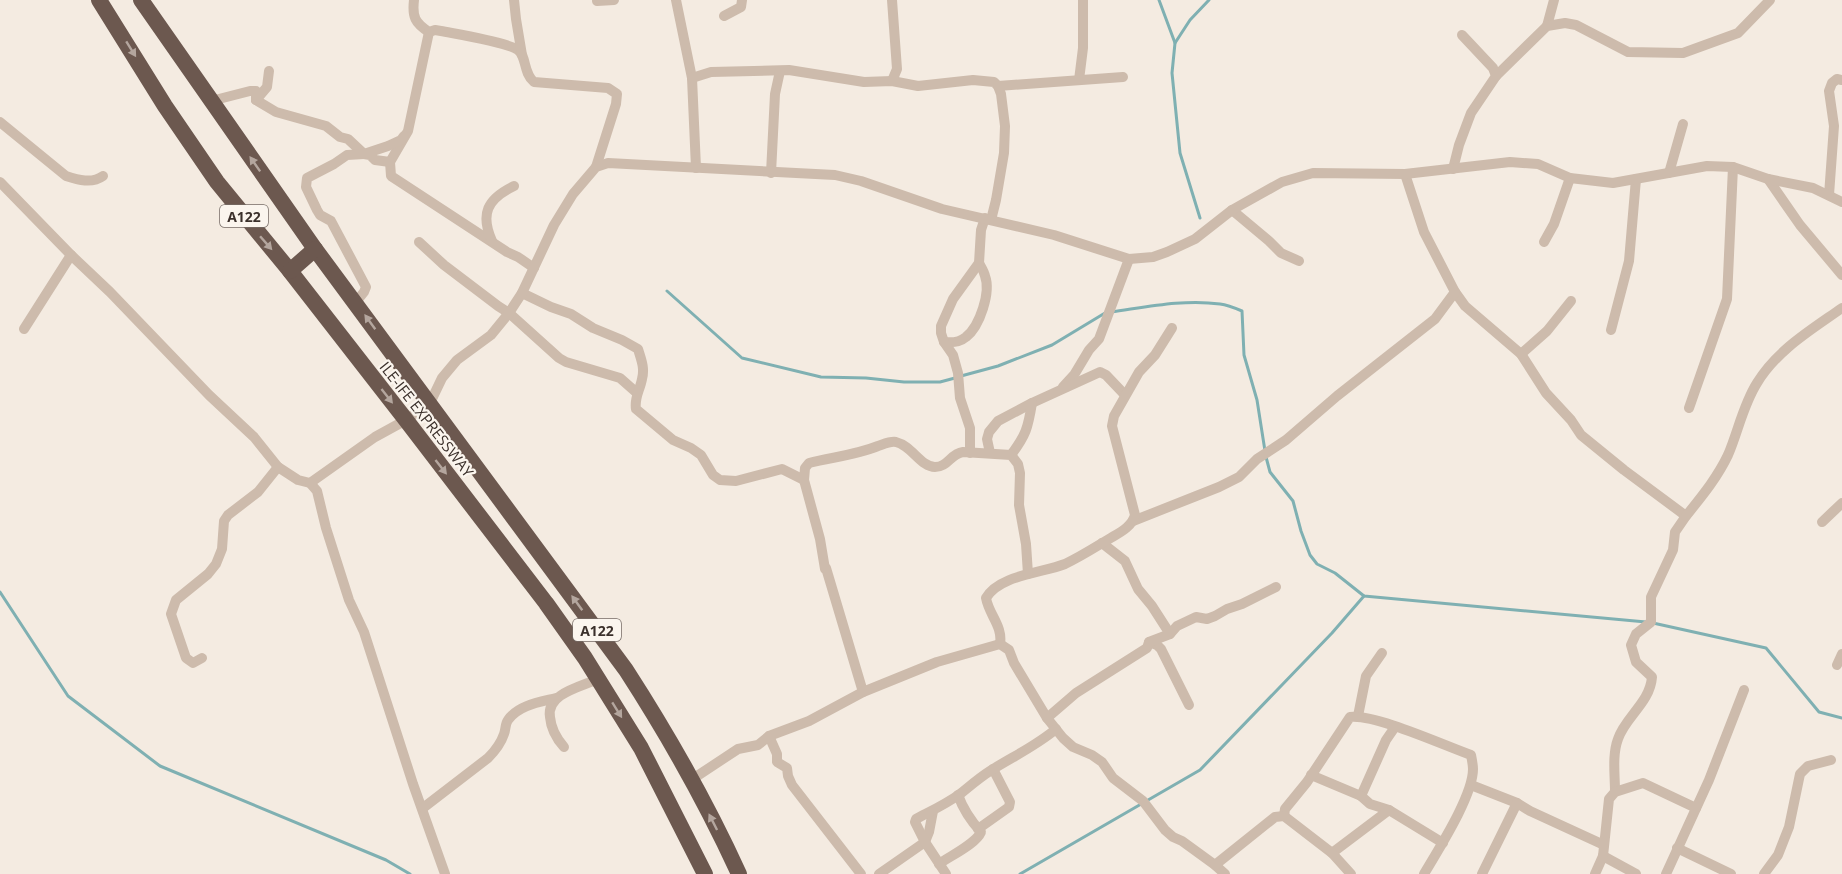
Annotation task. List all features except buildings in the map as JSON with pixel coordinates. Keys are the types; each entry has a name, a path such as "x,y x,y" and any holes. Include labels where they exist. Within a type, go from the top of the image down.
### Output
{"highway":[{"name":"ILE-IFE EXPRESSWAY","path":"99,0 165,106 211,174 290,271 546,603 641,748 705,874"},
{"name":"ILE-IFE EXPRESSWAY","path":"141,0 315,249 626,670 691,780 739,874"},
{"path":"290,271 315,249"},
{"path":"600,683 626,670"}],"street":[{"path":"414,0 412,13 417,24 429,32"},
{"path":"310,483 375,437 406,420 430,403 442,378 457,360 491,335 509,313 522,293 554,225 573,194 596,167 616,104 617,94 608,88 534,82 529,77 522,55 514,0"},
{"path":"597,1 614,0"},
{"path":"676,0 692,78 696,168"},
{"path":"724,16 741,7 742,0"},
{"path":"892,0 897,69 892,81"},
{"path":"1079,80 1083,48 1083,0"},
{"path":"1453,169 1471,113 1496,76 1547,26 1554,0"},
{"path":"1547,26 1565,23 1576,25 1628,52 1683,53 1738,33 1770,0"},
{"path":"429,32 435,30 507,45 522,55"},
{"path":"429,32 408,131 390,162 391,176 507,252 534,267"},
{"path":"1461,35 1493,68 1496,76"},
{"path":"692,78 711,72 789,70 864,82 892,81 918,86 986,80 998,86 1005,126 1005,153 996,200 981,230 979,263 986,277 985,302 974,328 965,338 954,343 944,342"},
{"path":"256,100 267,87 269,71"},
{"path":"771,173 775,94 780,71"},
{"path":"998,86 1123,77"},
{"path":"1829,195 1833,126 1829,91 1832,84 1838,79 1842,80"},
{"path":"211,101 250,91 256,91 256,100"},
{"path":"256,100 276,112 326,126 340,137 348,139 364,154"},
{"path":"0,122 66,176 80,181 98,180 103,176"},
{"path":"1669,173 1683,124"},
{"path":"364,154 401,140 408,131"},
{"path":"602,148 608,163"},
{"path":"356,302 366,287 331,221 320,215 306,187 307,178 347,155 364,154 370,155 375,160 390,162"},
{"path":"596,167 608,163 834,176 861,181 942,209 1054,235 1129,260 1153,257 1195,239 1232,210 1282,182 1313,173 1405,174 1509,162 1538,164 1570,178 1613,183 1707,166 1733,167 1768,179 1813,188 1842,202"},
{"path":"1689,408 1727,299 1733,167"},
{"path":"1405,174 1424,232 1455,292 1465,306 1521,354 1546,393 1571,420 1581,435 1686,516"},
{"path":"1544,242 1554,225 1570,178"},
{"path":"1611,330 1629,261 1636,179"},
{"path":"1768,179 1800,225 1842,275"},
{"path":"0,182 209,395 254,437 278,467 298,480 310,483 317,491 349,600 364,632 445,874"},
{"path":"492,241 486,226 486,214 501,192 513,186"},
{"path":"1232,210 1281,253 1299,261"},
{"path":"419,243 444,266 509,313 566,362 620,378 637,393"},
{"path":"24,329 71,255"},
{"path":"1078,378 1089,350 1099,339 1129,260"},
{"path":"970,453 970,428 960,398 958,374 953,355 944,342 941,326 953,299 979,263"},
{"path":"1000,644 1000,630 986,598 995,588 1028,574 1062,565 1122,531 1133,521 1239,477 1257,459 1286,440 1336,396 1435,319 1455,292"},
{"path":"522,293 571,314 593,328 638,349 643,364 643,377 637,393 636,409 673,440 701,455 713,475 720,480 736,481 782,469 804,480"},
{"path":"1521,354 1547,331 1571,301"},
{"path":"1615,792 1614,757 1617,740 1625,724 1636,714 1651,685 1652,677 1636,662 1631,645 1636,634 1651,622 1651,597 1673,550 1675,532 1712,485 1728,455 1741,417 1756,385 1768,368 1784,351 1842,308"},
{"path":"1133,521 1135,514 1112,426 1114,416 1139,372 1155,356 1172,328"},
{"path":"990,453 987,439 989,432 998,421 1061,390 1078,378 1100,372 1106,375 1125,395"},
{"path":"1011,455 1025,437 1032,403"},
{"path":"863,692 825,569 820,539 804,480 804,468 809,463 859,454 890,442 899,442 915,452 926,466 933,467 941,466 955,453 1011,455 1018,464 1020,473 1019,506 1026,544 1028,574"},
{"path":"202,658 193,663 186,658 171,614 176,600 208,574 216,564 222,549 224,521 228,515 258,492 278,467"},
{"path":"1822,522 1842,503"},
{"path":"1102,543 1125,561 1138,588 1170,634"},
{"path":"1149,642 1170,634 1177,626 1196,617 1207,619 1215,616 1276,586"},
{"path":"1149,642 1161,649 1190,705"},
{"path":"1047,718 1076,693 1147,648 1149,642"},
{"path":"691,780 738,749 758,745 769,736 809,721 863,692 937,662 1000,644 1009,650 1014,663 1047,718 1063,738 1073,747 1102,762 1113,778 1143,801 1173,837 1182,841 1224,874"},
{"path":"1358,716 1366,676 1382,653"},
{"path":"1837,665 1842,654"},
{"path":"423,808 488,758 505,734 507,721 516,712 524,707 600,683"},
{"path":"1666,874 1709,780 1744,690"},
{"path":"556,698 550,705 550,722 555,737 564,747"},
{"path":"1284,816 1285,809 1350,717 1358,716 1395,727 1470,755 1474,768 1471,785 1443,843 1424,874"},
{"path":"1360,796 1386,740 1395,727"},
{"path":"946,874 915,822 916,819 933,811 993,769 1042,741 1056,729"},
{"path":"769,736 777,754 777,762 787,768 792,785 861,874"},
{"path":"1764,874 1778,855 1789,827 1800,774 1808,766 1831,760"},
{"path":"978,829 1009,807 1010,802 993,769"},
{"path":"1311,775 1360,796 1370,804 1389,810 1443,843"},
{"path":"1595,874 1603,851 1609,799 1615,792 1643,783 1696,808"},
{"path":"1471,785 1517,802 1603,851 1636,874"},
{"path":"939,864 979,837 981,832 972,822 958,795"},
{"path":"1482,874 1517,802"},
{"path":"1332,853 1389,810"},
{"path":"879,874 926,842 933,811"},
{"path":"1215,865 1275,817 1284,816 1332,853 1351,874"},
{"path":"1677,848 1731,874"}],"waterway":[{"path":"1159,0 1175,43 1172,73 1180,153 1200,218"},
{"path":"1175,43 1190,20 1209,0"},
{"path":"667,291 742,358 821,377 904,382 940,382 955,378"},
{"path":"1111,312 1193,302 1223,304 1242,311 1244,355 1257,400 1265,451"},
{"path":"961,376 998,366 1052,345 1105,313"},
{"path":"1266,457 1270,472 1293,501 1310,555 1317,564 1335,573 1364,596 1646,622"},
{"path":"0,592 68,696 160,766 386,860 410,874"},
{"path":"1020,874 1200,770 1332,633 1364,596"},
{"path":"1653,623 1766,648 1819,712 1842,718"}]}
